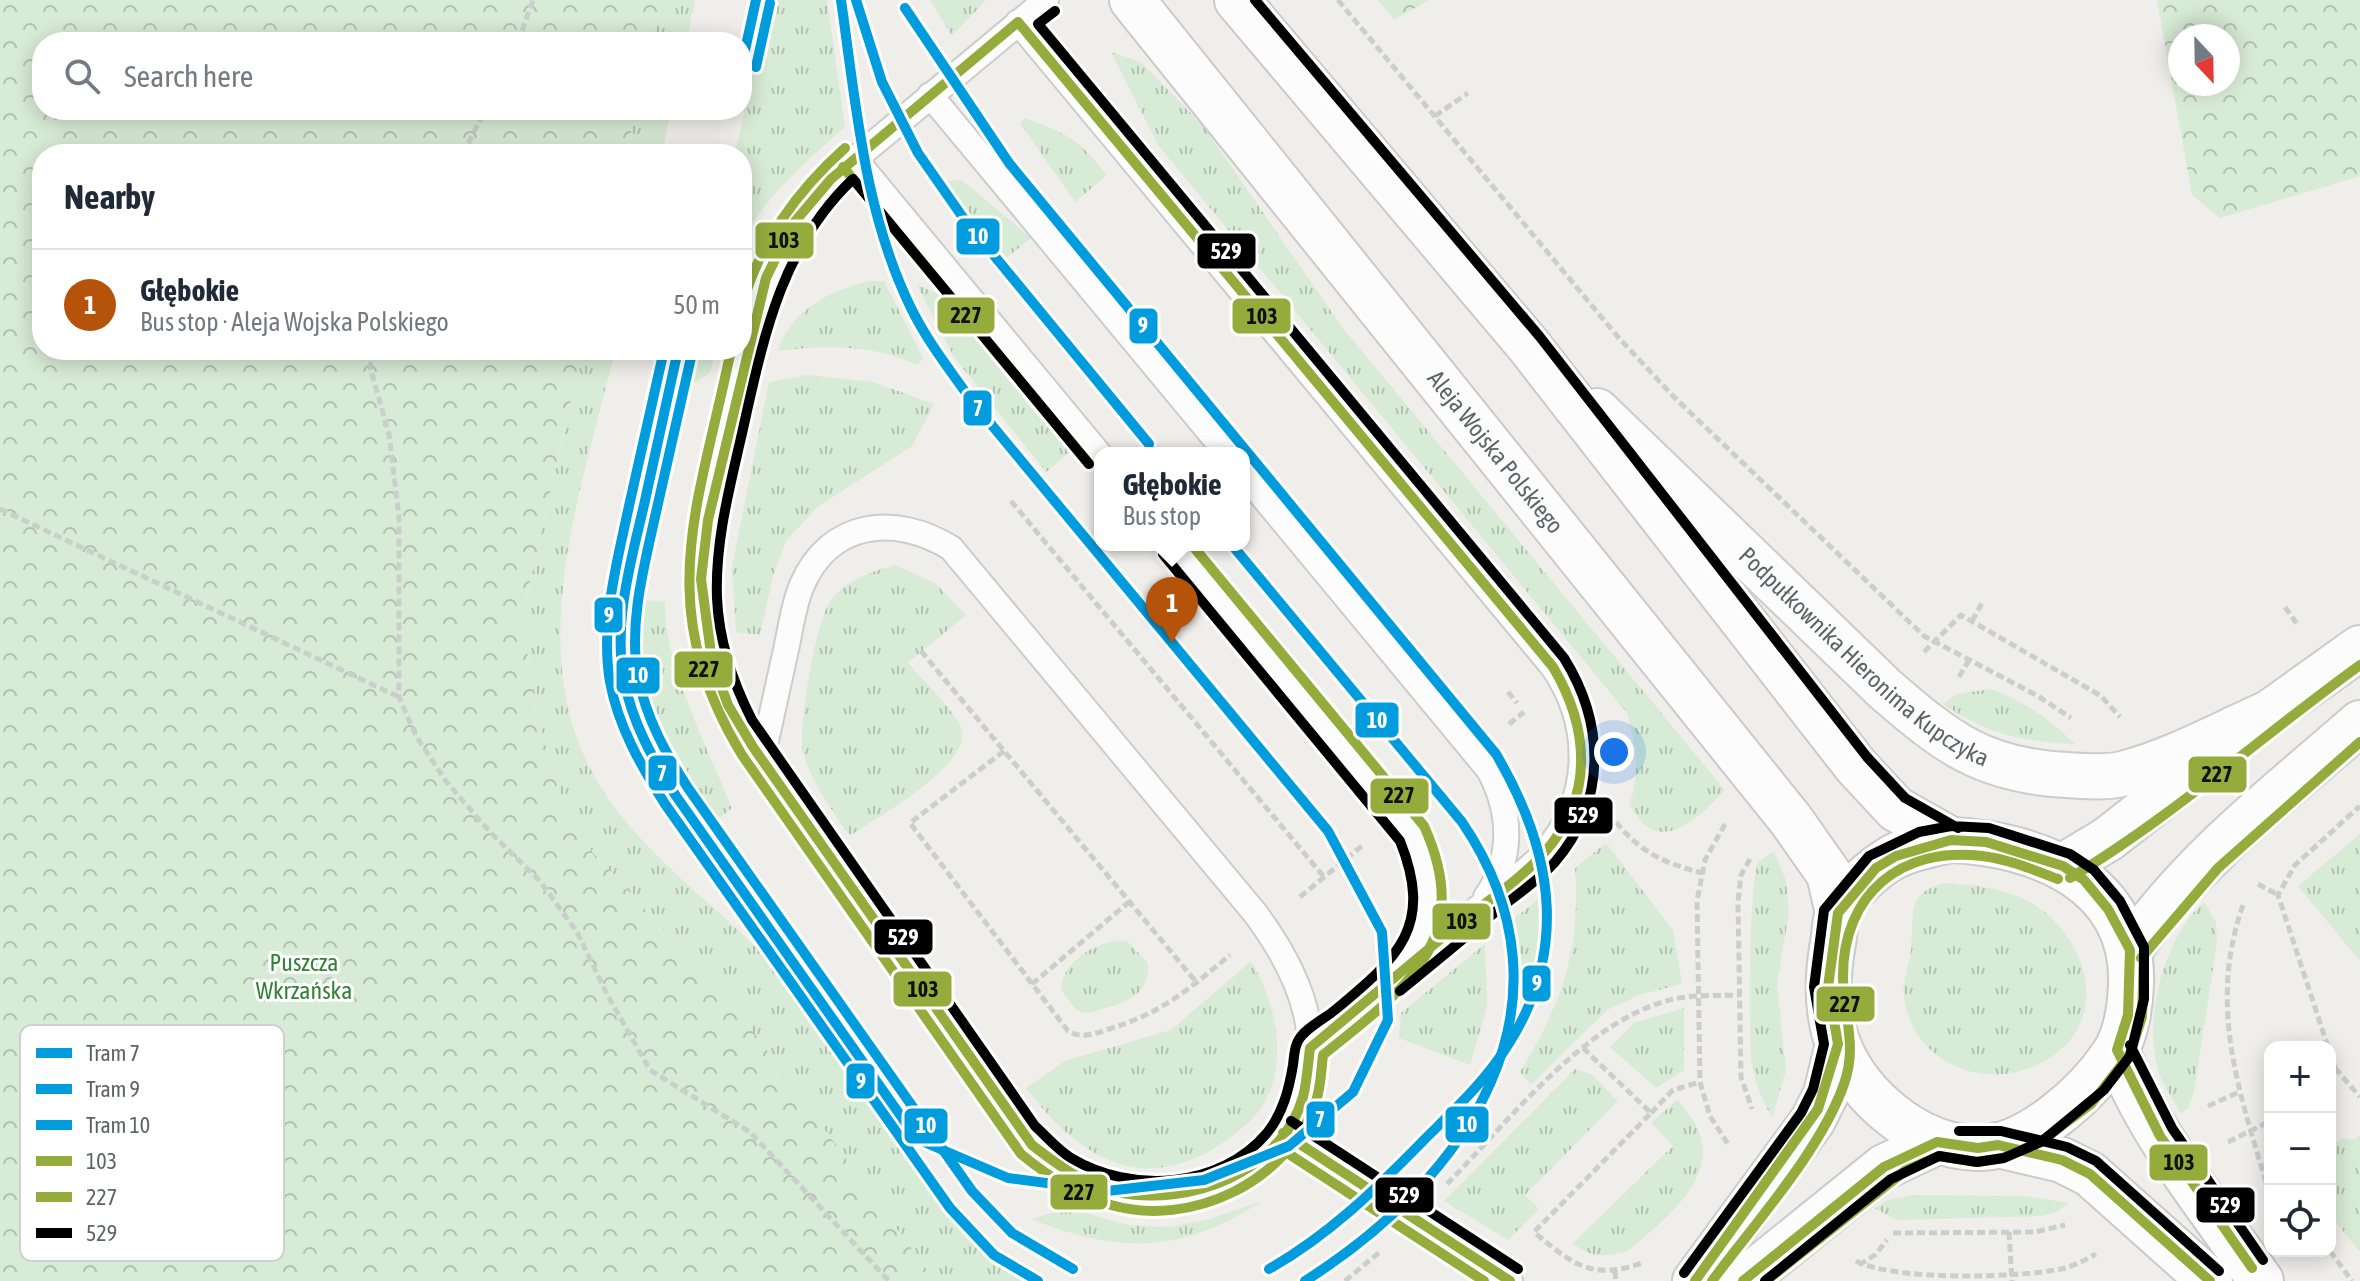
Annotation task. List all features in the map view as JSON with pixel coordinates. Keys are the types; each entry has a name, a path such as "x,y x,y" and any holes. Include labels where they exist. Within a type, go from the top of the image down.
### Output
{"main road":[{"name":"Aleja Wojska Polskiego","path":"1132,0 1791,820 1829,874 1838,913"},
{"path":"1237,0 1529,346 1848,756 1896,809 1951,840"},
{"name":"Podpułkownika Hieronima Kupczyka","path":"1529,346 1885,689 1923,724 1968,753 2033,772 2118,775 2159,762 2269,713"},
{"name":"Podpułkownika Hieronima Kupczyka","path":"2063,866 2108,839 2269,713 2360,648"},
{"path":"2130,950 2171,895 2224,842 2360,723"},
{"path":"1951,840 1986,842 2063,866 2084,880 2100,897 2130,950 2128,1015 2117,1050 2081,1094 2033,1130 1998,1145 1978,1148 1937,1142 1883,1107 1850,1068 1838,1044 1828,987 1838,913 1876,868 1896,856 1951,840"},
{"path":"1695,1281 1813,1120 1826,1094 1838,1044"},
{"path":"2117,1050 2165,1141 2261,1281"},
{"path":"1743,1281 1884,1167 1937,1142"},
{"path":"1998,1145 2062,1160 2090,1174 2210,1281"}],"lane":[{"path":"752,338 766,278 799,215 854,158 1046,0"},
{"path":"1018,22 1553,667 1575,709 1583,744 1580,779 1570,813 1544,853 1310,1048"},
{"path":"930,95 1222,447"},
{"path":"854,158 1094,448"},
{"path":"747,360 704,543 702,602 708,650 728,705 762,759 1024,1135 1058,1168 1090,1186 1124,1196 1183,1196 1227,1180 1247,1168 1283,1133 1304,1090 1310,1048 1307,1018 1297,985 1262,923 951,548 909,528 873,527 850,534 830,547 814,564 798,595 762,759"},
{"path":"1250,481 1468,743 1495,781 1506,815 1505,849 1494,884 1469,917"},
{"path":"1179,551 1418,844 1429,878 1429,913 1412,958 1389,982"},
{"path":"1283,1133 1510,1281"}],"path":[{"path":"522,32 533,0"},
{"path":"1338,0 1658,380 1914,627 1934,642 2038,696 2075,722"},
{"path":"1435,116 1468,93"},
{"path":"468,144 480,120"},
{"path":"371,360 370,367 389,434 399,517 399,697 416,736 445,780 489,831 540,881 577,932 608,996 650,1070 750,1132 889,1281"},
{"path":"1011,501 1324,877"},
{"path":"0,509 399,697"},
{"path":"1972,621 1982,603"},
{"path":"2285,607 2302,631"},
{"path":"1923,653 1961,615 2101,696 2122,719"},
{"path":"921,651 1197,983"},
{"path":"2326,1041 2278,895 2295,865 2360,806"},
{"path":"1733,815 1713,841 1700,878 1699,997 1700,1082 1710,1116 1735,1151"},
{"path":"1756,849 1744,869 1739,888 1741,1082 1746,1099 1758,1117"},
{"path":"2249,893 2255,880"},
{"path":"2245,900 2236,931 2226,1023 2233,1070 2267,1185"},
{"path":"1032,984 1129,902"},
{"path":"1446,1185 1583,1048 1634,1013 1665,1001 1740,995"},
{"path":"1583,1048 1651,1113"},
{"path":"2336,1074 2360,1097"},
{"path":"1649,1258 1615,1271 1594,1272 1569,1261 1534,1232 1673,1090 1700,1082"},
{"path":"2217,1151 2250,1128 2264,1123"},
{"path":"1889,1233 2035,1232 2073,1220"},
{"path":"2009,1232 2012,1281"},
{"path":"1345,1281 1385,1246"},
{"path":"1848,1257 1868,1267 1902,1275 1954,1278 2064,1269 2103,1248"},
{"path":"2334,1257 2352,1281"},
{"path":"1615,1271 1616,1281"}],"green space":[{"name":"Puszcza Wkrzańska","path":"0,0 661,0 653,32 32,32 32,120 634,120 628,144 32,144 32,360 580,360 522,618 536,710 568,826 733,1004 935,1281 0,1281"},
{"path":"661,0 695,0 688,32 653,32"},
{"path":"769,0 827,0 845,127 776,193 752,224 752,144 737,144 743,120 752,120 752,77"},
{"path":"930,0 986,0 952,36"},
{"path":"1378,0 1429,0 1394,20"},
{"path":"2157,0 2360,0 2360,176 2220,218 2192,195 2174,96 2240,96 2240,24 2168,24 2168,61"},
{"path":"1111,52 1141,62 1204,127 1342,327 1725,790 1700,815 1667,832 1656,831 1639,818 1629,805 1636,759 1627,713 1158,145"},
{"path":"1024,118 1071,139 1107,175 1075,202 1020,123"},
{"path":"634,120 669,120 664,144 628,144"},
{"path":"963,181 1031,238 998,265 942,191 943,183"},
{"path":"870,281 884,281 923,358 918,365 883,353 849,348 778,351 792,324 802,313 827,296"},
{"path":"917,285 946,297 963,314 1075,448 1046,472 954,357"},
{"path":"580,360 613,360 579,495 562,596 560,645 565,694 578,741 591,770 607,797 648,846 784,975 898,1143 962,1223 998,1256 1036,1281 934,1281 733,1004 568,826 536,710 522,618"},
{"path":"684,360 713,360 710,373 676,394"},
{"path":"807,375 873,382 934,404 912,446 816,508 786,541 773,576 760,635 736,632 732,567 769,382"},
{"path":"895,565 935,583 966,615 908,663 959,723 961,744 952,759 919,789 850,836 818,788 804,756 803,725 809,677 819,629 831,600 852,582"},
{"path":"635,599 665,602 666,625 679,678 732,808 712,824 661,744 639,693 632,634"},
{"path":"1990,689 2036,712 2075,744 2006,734 1975,723 1943,704 1957,694"},
{"path":"2360,834 2360,961 2298,886"},
{"path":"1606,843 1673,930 1682,984 1639,995 1607,1010 1531,1085 1520,1072 1547,1023 1566,975 1575,924 1575,868"},
{"path":"1774,851 1786,881 1789,912 1777,984 1786,1070 1772,1118 1752,1066 1750,995 1755,877 1758,862"},
{"path":"1944,883 1982,887 2020,897 2042,910 2060,927 2074,947 2083,968 2086,990 2084,1012 2076,1032 2061,1050 2039,1064 2017,1072 1996,1074 1954,1066 1921,1039 1910,1020 1904,991 1914,908 1923,893"},
{"path":"1547,892 1547,947 1523,1021 1512,1018 1514,986 1509,923"},
{"path":"2204,902 2216,922 2217,943 2194,1092 2188,1108 2181,1114 2158,1070 2153,1027 2155,1003 2160,980 2178,936"},
{"path":"1127,941 1148,963 1142,989 1130,999 1115,1005 1090,1013 1078,1010 1061,988 1069,968 1095,947"},
{"path":"1485,944 1487,1006 1470,1065 1399,1038 1401,1013"},
{"path":"1251,961 1273,1014 1277,1053 1275,1072 1261,1108 1238,1132 1210,1151 1191,1160 1159,1168 1137,1168 1112,1161 1070,1136 1026,1088 1065,1061 1171,1030"},
{"path":"1684,1008 1684,1070 1656,1088 1610,1047 1634,1023"},
{"path":"1575,1069 1591,1074 1618,1101 1525,1195 1539,1209 1508,1240 1444,1201"},
{"path":"1678,1099 1696,1126 1703,1148 1701,1166 1684,1198 1628,1251 1599,1255 1579,1248 1573,1243 1673,1146 1651,1123"},
{"path":"2360,1135 2360,1252 2336,1222 2336,1143 2342,1138 2354,1140"},
{"path":"1913,1195 2025,1196 2069,1203 2056,1212 2042,1216 1896,1220 1875,1208 1888,1200"},
{"path":"1262,1201 1205,1231 1150,1243 1121,1243 1093,1238 1031,1219 1068,1208 1127,1225 1170,1227 1210,1219"}],"tram line":[{"name":"7","path":"749,32 756,0"},
{"name":"7","path":"841,0 857,118 872,196 882,234 911,308 971,400 1094,548"},
{"name":"10","path":"856,0 882,82 918,153 964,219 1149,444"},
{"name":"9","path":"756,67 770,3"},
{"name":"9","path":"905,8 1009,163 1243,447"},
{"name":"9","path":"662,360 608,615 610,682 625,730 665,804 950,1208 994,1255 1038,1281"},
{"name":"7","path":"676,360 625,592 621,636 624,680 632,711 659,769 917,1139 1008,1178 1107,1191 1204,1180 1289,1146 1353,1092 1388,1020 1382,932 1328,831 1096,551"},
{"name":"10","path":"690,360 636,614 638,677 652,721 688,788 972,1191 1012,1233 1073,1269"},
{"name":"9","path":"1250,455 1496,754 1532,831 1542,869 1547,908 1545,946 1536,985 1521,1023 1497,1061 1452,1112 1350,1211 1312,1242 1269,1269"},
{"name":"10","path":"1237,551 1462,822 1498,890 1513,956 1510,1020 1491,1082 1459,1139 1416,1192 1364,1239 1305,1281"}],"transit line":[{"name":"529","path":"1255,0 1540,337 1867,757 1905,798 1958,828"},
{"name":"529","path":"1055,11 1038,24 1564,658 1578,683 1593,735 1594,762 1592,788 1572,838 1542,875 1400,991"},
{"name":"103","path":"746,360 708,520 701,579 712,661 728,705 753,747 1032,1145 1093,1185 1117,1192 1173,1194 1202,1189 1229,1179 1275,1146 1292,1124 1303,1097 1310,1048 1544,853 1561,831 1579,785 1579,738 1574,714 1553,667 1018,22"},
{"name":"103","path":"752,336 766,278 792,225 831,179 1018,22"},
{"name":"227","path":"752,277 782,219 811,182 845,148"},
{"name":"227","path":"843,167 1089,464"},
{"name":"529","path":"1089,464 853,179 807,237 790,268 766,335 723,520 718,559 718,614 728,661 752,720 1035,1126 1071,1158 1095,1170 1147,1181 1174,1180 1225,1166 1248,1152 1267,1133 1284,1100 1298,1041 1309,1028 1358,991 1393,956 1411,918 1413,896 1410,870 1400,841 1163,554"},
{"name":"227","path":"729,360 696,507 690,555 690,602 697,650 714,701 742,755 1021,1154 1086,1196 1111,1205 1142,1210 1173,1210 1203,1204 1259,1176 1283,1156 1301,1132 1315,1104 1323,1055 1381,1008 1405,984 1424,959 1437,932 1442,901 1438,866 1424,826 1197,551"},
{"name":"227","path":"2070,878 2145,829 2360,665"},
{"name":"227","path":"2141,958 2218,868 2360,742"},
{"name":"529","path":"1684,1273 1801,1113 1813,1089 1824,1044 1814,987 1824,910 1869,856 1919,832 1951,826 1989,828 2070,854 2094,870 2120,901 2144,947 2144,999 2130,1056 2104,1090 2041,1142 2004,1158 1977,1162 1939,1156 1891,1179 1765,1281"},
{"name":"103","path":"1695,1281 1818,1109 1838,1044 1828,987 1838,913 1876,868 1896,856 1951,840 1986,842 2063,866 2084,880 2108,909 2130,950 2128,1015 2117,1050"},
{"name":"227","path":"1712,1281 1803,1160 1820,1134 1844,1084 1850,1056 1843,976 1846,947 1853,921 1866,899 1882,882 1902,868 1926,859 1953,855 2001,860 2058,879"},
{"name":"227","path":"1766,1281 1906,1170 1939,1156 1977,1162 2002,1158 2040,1142 2091,1104 2130,1054 2142,1017 2144,950"},
{"name":"529","path":"2130,1045 2172,1128 2263,1260"},
{"name":"103","path":"2117,1050 2160,1136 2252,1268"},
{"name":"529","path":"1291,1121 1518,1269"},
{"name":"529","path":"1959,1131 2001,1131 2067,1147 2096,1161 2219,1271"},
{"name":"103","path":"1283,1133 1510,1281"},
{"name":"103","path":"1743,1281 1884,1167 1937,1142 1978,1148 1998,1145 2062,1160 2090,1174 2210,1281"},
{"name":"227","path":"1275,1145 1484,1281"}],"place":[{"name":"Głębokie","path":"1172,643"}]}
